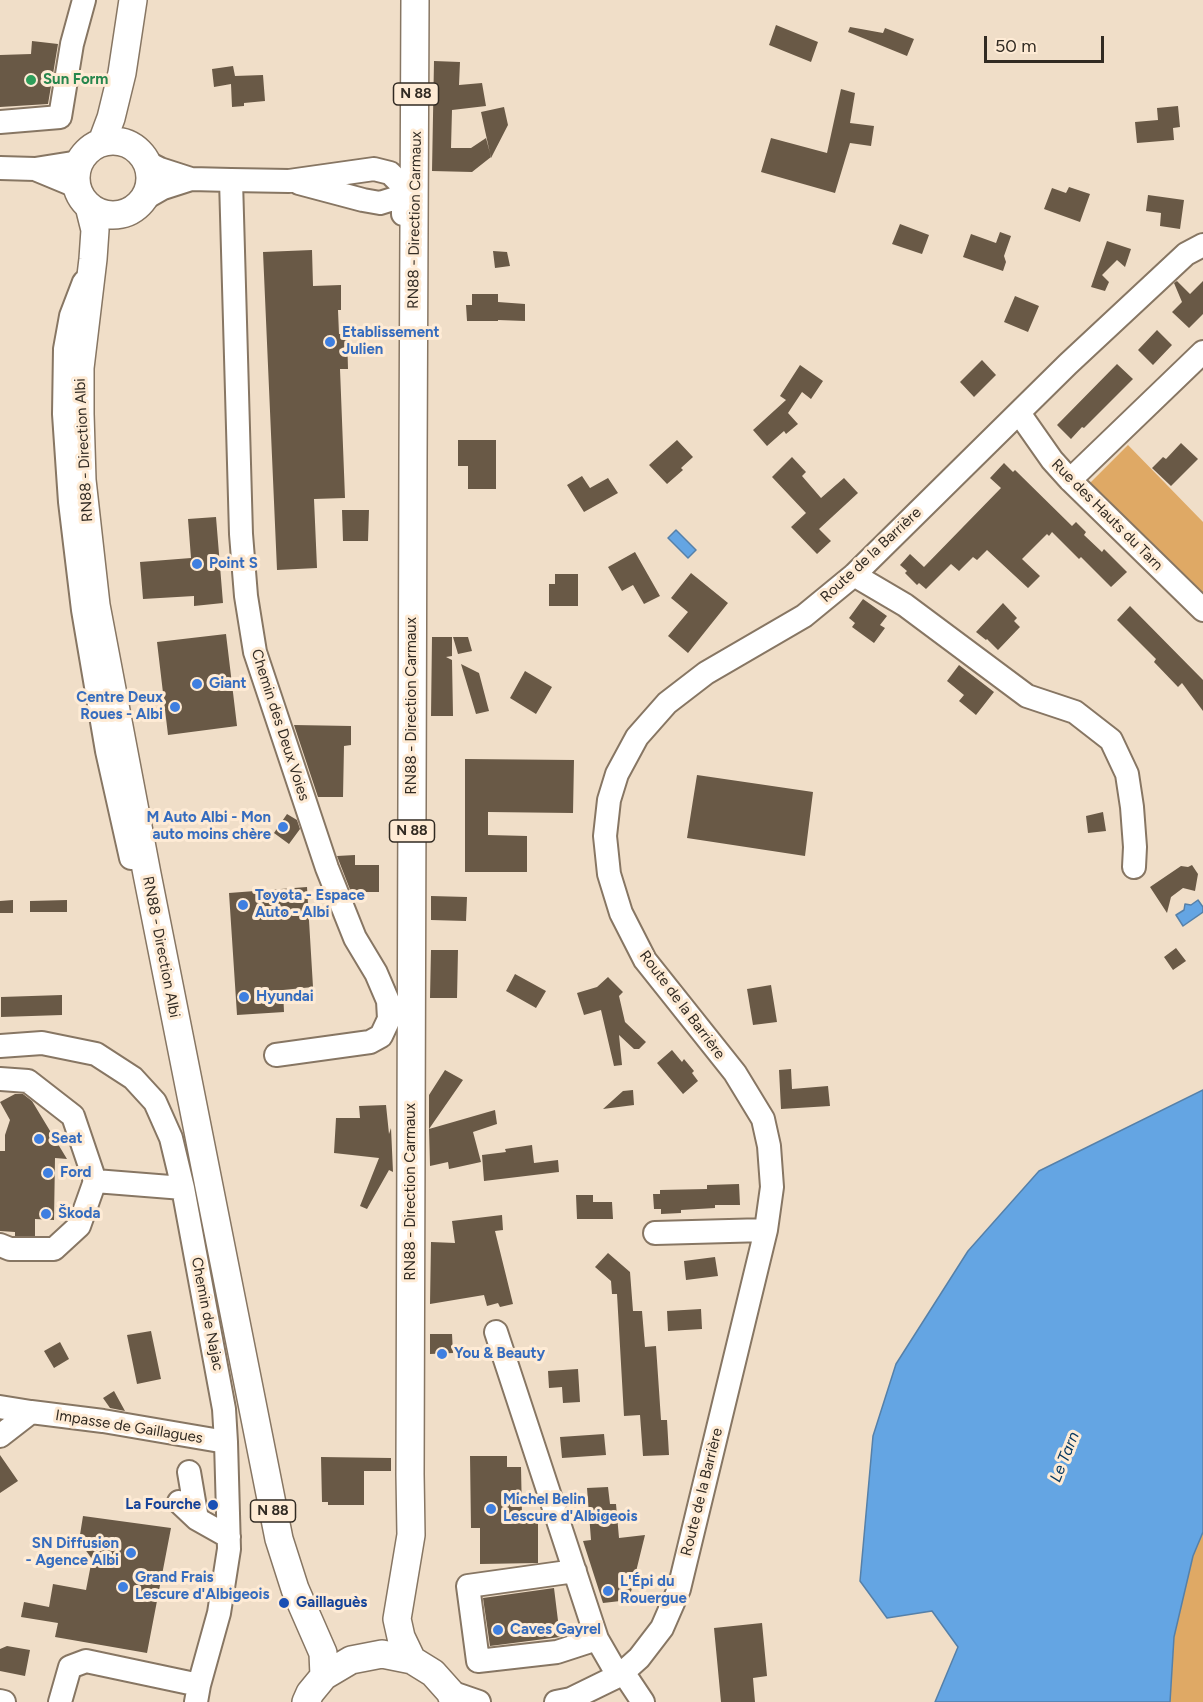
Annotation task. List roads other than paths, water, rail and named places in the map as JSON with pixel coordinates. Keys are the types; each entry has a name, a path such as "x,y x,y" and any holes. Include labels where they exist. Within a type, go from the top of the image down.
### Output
{"main road":[{"path":"102,142 111,118 122,73 133,0"},
{"name":"RN88 - Direction Carmaux","path":"412,1660 401,1637 397,1619 411,1534 413,458 409,191 416,0"},
{"path":"102,142 123,142 141,153 146,162 150,175 148,188 142,200 134,208 123,213 111,215 99,212 82,185 85,153 102,142"},
{"name":"RN88 - Direction Albi","path":"82,185 95,230 80,368 82,480 96,605 122,749 279,1539 295,1589 323,1653 324,1676"},
{"path":"306,1702 310,1693 324,1676 351,1659 382,1654 412,1660 433,1673 452,1697"}],"street":[{"path":"0,122 60,117 72,44 84,0"},
{"path":"146,162 191,179 289,181 332,173 374,169 390,173 409,191 380,203 289,181"},
{"path":"0,168 35,169 82,185"},
{"path":"142,200 163,188 191,179"},
{"name":"Chemin des Deux Voies","path":"231,180 242,534 246,596 255,652 327,868 354,938 376,973 388,1001 389,1019 381,1036 370,1042 276,1055"},
{"name":"Route de la Barrière","path":"556,1702 571,1699 622,1673 639,1658 662,1628 679,1589 766,1230 772,1187 769,1146 763,1119 735,1073 645,960 621,914 609,874 605,836 609,800 617,774 637,737 667,703 706,673 804,616 854,575 1068,364 1186,254 1203,245"},
{"path":"1070,480 1203,352"},
{"name":"Rue des Hauts du Tarn","path":"1019,413 1052,460 1070,480 1203,610"},
{"path":"854,575 905,605 1027,696 1075,712 1111,740 1127,774 1132,807 1134,867"},
{"name":"Chemin de Najac","path":"0,1046 42,1043 96,1054 133,1078 155,1102 171,1138 183,1188 224,1409 226,1442 229,1549 219,1613 198,1693"},
{"path":"0,1079 28,1081 73,1116 95,1181 80,1226 54,1249 10,1249 0,1245"},
{"path":"95,1181 183,1188"},
{"path":"655,1233 766,1230"},
{"path":"496,1332 597,1639 612,1665 622,1673 643,1702"},
{"name":"Impasse de Gaillagues","path":"0,1407 103,1421 226,1442"},
{"path":"0,1436 31,1412"},
{"path":"189,1472 197,1519"},
{"path":"179,1502 197,1519 229,1537"},
{"path":"575,1571 468,1586 478,1662 557,1652 597,1639"},
{"path":"60,1702 70,1667 86,1661 198,1693"},
{"path":"452,1697 479,1702"}],"water":[{"path":"676,530 696,550 688,558 668,538"},
{"path":"1198,900 1203,907 1203,912 1183,926 1176,915 1184,910 1185,904 1191,905"},
{"name":"Le Tarn","path":"1203,1090 1203,1532 1193,1556 1174,1637 1170,1702 935,1702 958,1647 932,1611 887,1618 860,1581 873,1436 896,1364 968,1251 1039,1171"}],"place":[{"name":"Sun Form","path":"31,80"},
{"name":"Etablissement Julien","path":"330,342"},
{"name":"Point S","path":"197,564"},
{"name":"Giant","path":"197,684"},
{"name":"Centre Deux Roues - Albi","path":"175,707"},
{"name":"M Auto Albi - Mon auto moins chère","path":"283,827"},
{"name":"Toyota - Espace Auto - Albi","path":"243,905"},
{"name":"Hyundai","path":"244,997"},
{"name":"Seat","path":"39,1139"},
{"name":"Ford","path":"48,1173"},
{"name":"Škoda","path":"46,1214"},
{"name":"You & Beauty","path":"442,1354"},
{"name":"La Fourche","path":"213,1505"},
{"name":"Michel Belin Lescure d'Albigeois","path":"491,1509"},
{"name":"SN Diffusion - Agence Albi","path":"131,1553"},
{"name":"Grand Frais Lescure d'Albigeois","path":"123,1587"},
{"name":"L'Épi du Rouergue","path":"608,1591"},
{"name":"Gaillaguès","path":"284,1603"},
{"name":"Caves Gayrel","path":"498,1630"}]}
